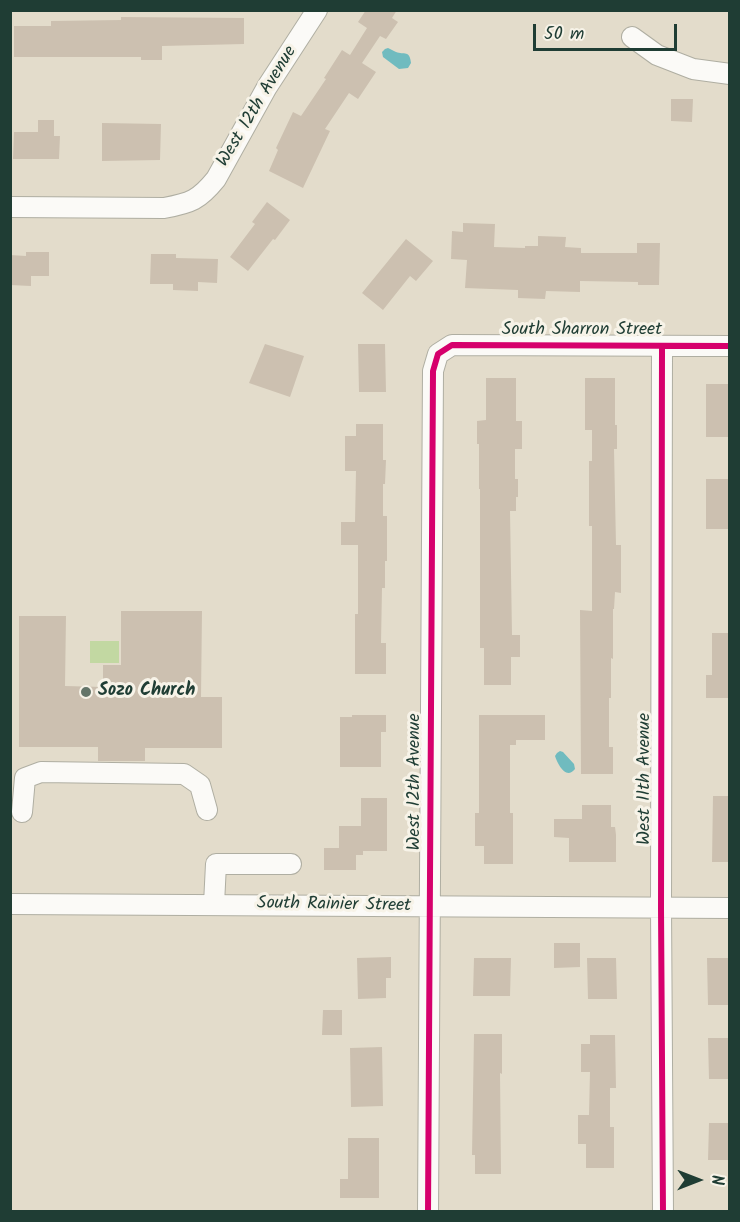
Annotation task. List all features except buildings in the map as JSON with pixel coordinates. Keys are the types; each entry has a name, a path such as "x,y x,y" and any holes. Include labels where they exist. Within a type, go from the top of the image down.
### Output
{"street":[{"name":"West 12th Avenue","path":"10,207 164,208 195,200 216,178 267,87 317,10"},
{"path":"632,37 657,55 693,69 729,74"},
{"name":"South Sharron Street","path":"438,354 452,345 729,346"},
{"name":"West 11th Avenue","path":"662,346 663,1212"},
{"name":"West 12th Avenue","path":"428,1212 433,371 438,354"},
{"path":"22,812 25,778 41,772 184,774 200,785 207,810"},
{"path":"214,904 216,864 291,864"},
{"name":"South Rainier Street","path":"10,904 729,908"}],"green space":[{"path":"90,641 119,641 119,663 90,663"}],"water":[{"path":"388,48 408,55 411,63 408,68 399,69 383,57 382,52"},
{"path":"560,751 574,764 575,769 572,772 566,772 558,763 555,756"}],"cycle path":[{"path":"428,1212 433,371 438,354 452,345 730,346"},
{"path":"662,346 663,1212"}],"place":[{"name":"Sozo Church","path":"86,692"}]}
